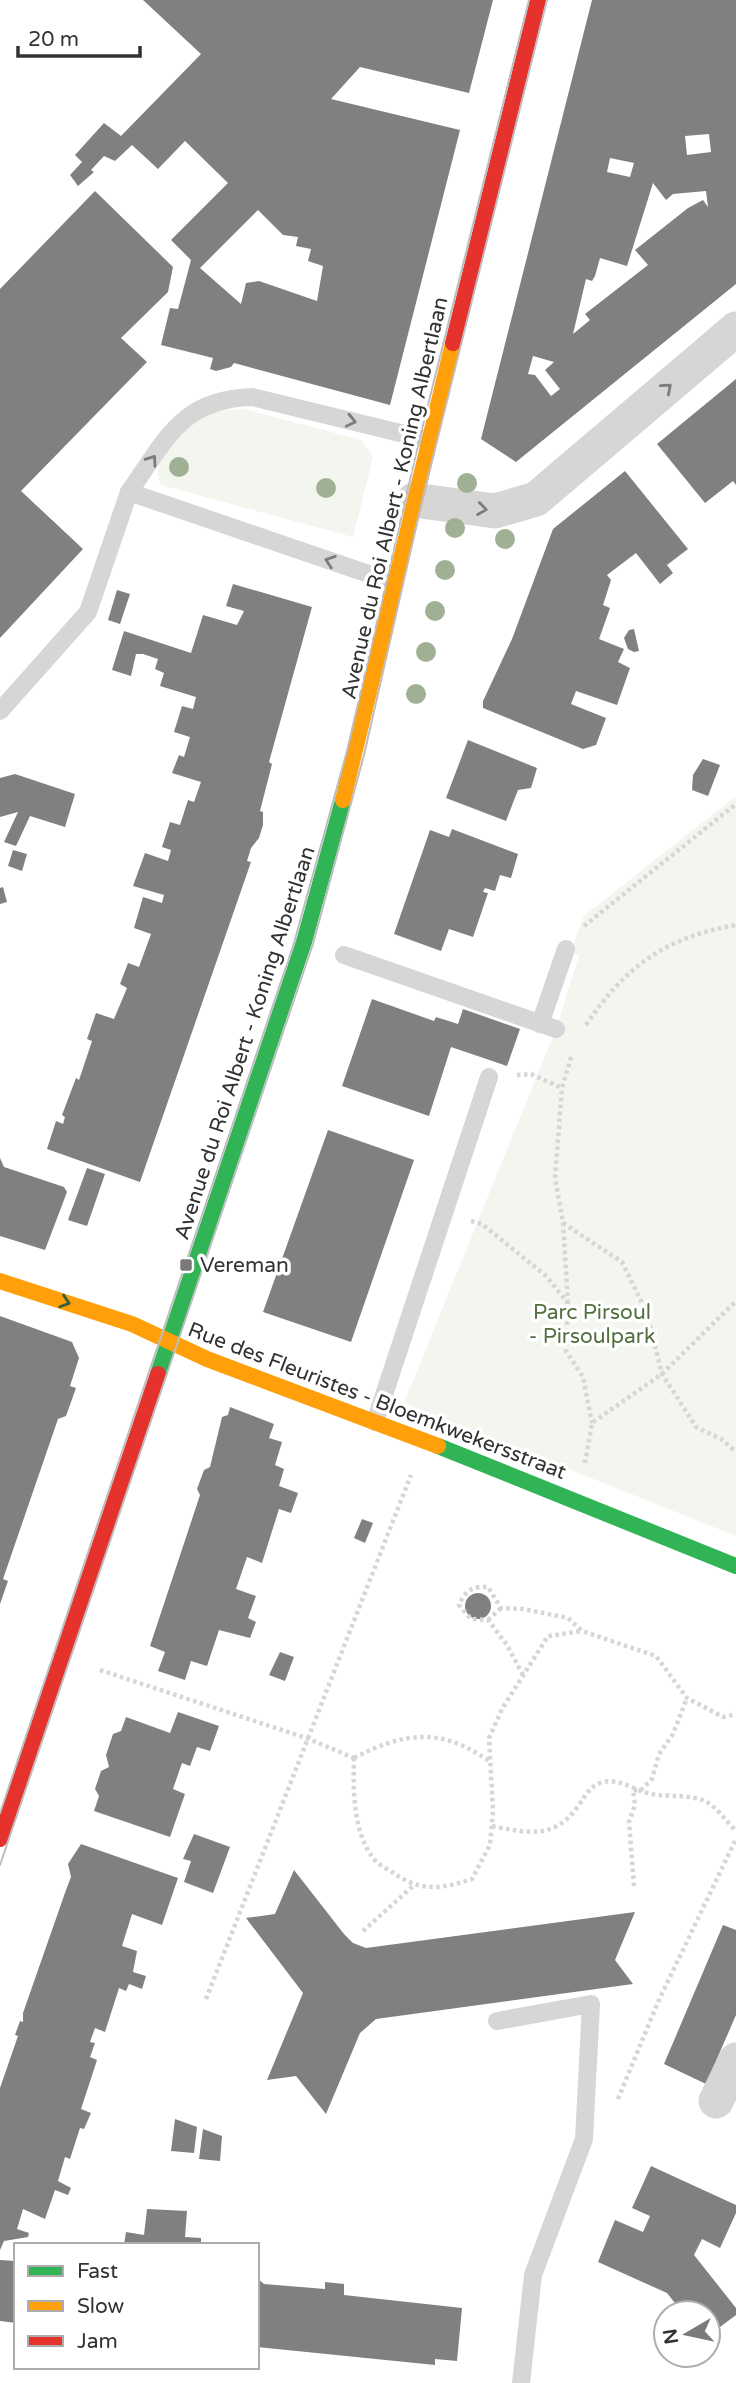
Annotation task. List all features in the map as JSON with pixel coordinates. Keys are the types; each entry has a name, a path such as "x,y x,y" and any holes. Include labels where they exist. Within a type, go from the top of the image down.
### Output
{"street":[{"name":"Avenue du Roi Albert - Koning Albertlaan","path":"0,1839 304,942 356,753 414,500 538,0"},
{"path":"414,500 495,511 536,499 736,329"},
{"name":"Rue des Fleuristes - Bloemkwekersstraat","path":"0,1281 132,1324 207,1359 424,1440 736,1566"},
{"path":"716,2101 736,2060"}],"lane":[{"path":"0,711 88,612 130,492 175,427 202,405 227,398 252,397 429,440"},
{"path":"130,492 395,583"},
{"path":"344,955 548,1026 566,949"},
{"path":"375,1422 489,1077"},
{"path":"497,2021 591,2004 584,2139 533,2275 521,2383"}],"path":[{"path":"566,949 574,928 584,926 736,804"},
{"path":"587,1458 592,1423 583,1377 566,1351 568,1303 563,1223 555,1178 562,1088 576,1041 610,990 649,956 695,935 736,925"},
{"path":"548,1026 576,1041"},
{"path":"531,1074 562,1088"},
{"path":"563,1223 622,1262 646,1314 662,1374 696,1427 721,1438 736,1452"},
{"path":"482,1224 546,1276 568,1303"},
{"path":"592,1423 662,1374 736,1301"},
{"path":"206,1999 424,1440"},
{"path":"501,1608 488,1587 477,1586 464,1593 459,1605 471,1619 488,1620 501,1608 523,1609 568,1618 583,1631 656,1656 687,1698 723,1717 736,1714"},
{"path":"488,1620 507,1645 523,1675"},
{"path":"354,1758 358,1816 364,1844 374,1861 413,1886 448,1887 472,1879 490,1845 492,1826 489,1738 502,1709 548,1636 583,1631"},
{"path":"100,1670 309,1739 354,1758"},
{"path":"634,1886 629,1822 635,1805 633,1790 641,1790 652,1779 659,1754 673,1734 687,1698"},
{"path":"354,1758 386,1741 438,1737 458,1742 489,1762"},
{"path":"492,1826 532,1835 549,1832 561,1825 578,1808 588,1789 602,1782 622,1783 650,1794 685,1795 708,1802 736,1831"},
{"path":"584,2139 604,2134 658,2002 736,1839"},
{"path":"363,1931 413,1886"}],"green space":[{"path":"245,409 361,440 373,457 353,537 161,485 159,464 163,454 178,435 210,413"},
{"name":"Parc Pirsoul - Pirsoulpark","path":"736,796 736,1536 404,1403 556,1029 579,956 571,951 584,916"}],"building":[{"path":"143,0 493,0 469,93 360,67 331,99 460,130 390,405 234,363 231,367 216,371 210,369 213,358 161,345 170,308 178,309 191,260 171,240 228,183 185,141 158,169 132,145 115,161 104,156 91,170 94,172 78,186 70,175 82,162 75,155 104,123 121,136 201,54","holes":["258,210 283,235 298,237 296,246 311,249 308,261 323,266 317,301 259,281 246,283 241,304 200,268"]},
{"path":"592,0 736,0 736,284 516,462 481,439","holes":["709,134 711,152 687,155 685,136","610,158 634,163 630,177 607,172","653,183 666,200 673,194 706,191 708,207 703,200 688,208 635,250 648,265 585,314 590,320 573,334 586,279 592,281 600,258 627,266","533,356 554,362 545,370 560,389 551,396 535,375 528,374"]},
{"path":"95,191 173,267 168,292 121,338 147,362 21,491 83,549 0,638 0,289"},
{"path":"736,379 736,485 733,481 705,503 657,444"},
{"path":"625,471 688,549 667,565 673,573 660,584 636,553 607,575 611,580 603,605 610,608 599,639 624,649 618,662 630,668 617,705 576,691 571,704 606,718 596,745 583,749 483,708 483,701 512,639 553,529"},
{"path":"233,584 312,607 269,762 272,764 260,811 263,812 263,825 259,838 251,848 247,861 251,862 140,1182 47,1149 56,1121 63,1124 65,1117 62,1115 76,1078 79,1080 92,1041 87,1039 96,1013 114,1019 127,988 120,984 128,963 139,967 151,934 134,928 143,897 162,903 164,895 133,886 145,853 168,861 171,850 162,847 170,822 180,825 188,800 194,802 201,782 172,773 179,755 184,757 190,737 174,732 182,706 193,709 196,697 160,686 164,673 155,669 158,659 143,654 136,654 131,676 112,670 124,631 191,653 203,615 237,625 244,611 226,606"},
{"path":"117,590 130,594 120,624 108,620"},
{"path":"634,629 639,651 634,652 628,649 624,638 629,630"},
{"path":"468,740 537,768 531,788 518,790 506,821 446,798"},
{"path":"703,759 720,765 708,796 692,790 693,775"},
{"path":"15,774 75,794 65,827 30,816 16,846 4,842 18,812 0,817 0,778"},
{"path":"452,829 518,854 511,878 500,875 495,891 485,888 483,892 488,893 473,937 449,929 441,951 394,934 430,830 449,837"},
{"path":"13,850 27,854 22,871 8,866"},
{"path":"3,887 7,902 0,904 0,888"},
{"path":"372,999 434,1021 436,1017 458,1024 463,1009 520,1029 507,1066 451,1047 429,1116 342,1086"},
{"path":"328,1130 414,1160 351,1342 263,1312"},
{"path":"0,1158 4,1167 64,1187 67,1192 45,1250 0,1236"},
{"path":"87,1168 105,1174 87,1226 68,1220"},
{"path":"0,1316 72,1342 79,1358 70,1386 76,1388 66,1416 58,1419 3,1579 8,1581 0,1604"},
{"path":"230,1407 274,1424 269,1438 282,1442 275,1465 284,1469 279,1486 298,1493 291,1513 279,1509 262,1563 247,1557 236,1589 256,1596 248,1618 256,1622 250,1638 219,1630 207,1666 191,1661 185,1680 158,1671 165,1652 150,1646 200,1495 197,1489 204,1470 210,1467 222,1417 228,1415"},
{"path":"362,1519 373,1523 365,1543 354,1538"},
{"path":"478,1593 487,1597 491,1606 487,1615 478,1619 469,1615 465,1606 469,1597"},
{"path":"280,1652 294,1657 285,1681 269,1675"},
{"path":"178,1712 219,1726 210,1751 197,1747 190,1766 182,1763 173,1789 185,1794 170,1837 94,1811 99,1796 95,1789 101,1771 109,1767 106,1755 113,1734 121,1731 126,1717 170,1733"},
{"path":"194,1834 230,1847 213,1893 184,1882 191,1861 183,1859"},
{"path":"81,1844 178,1878 162,1925 132,1914 122,1946 137,1951 133,1972 146,1976 142,1989 129,1984 126,1991 119,1988 105,2032 95,2028 90,2042 95,2043 90,2057 97,2060 81,2109 91,2113 84,2129 80,2128 70,2159 65,2157 58,2181 71,2188 68,2195 55,2190 45,2219 23,2209 17,2229 29,2233 28,2237 4,2241 0,2250 0,2088 18,2036 15,2035 20,2021 23,2022 23,2013 71,1877 68,1864"},
{"path":"294,1870 344,1934 353,1943 366,1948 635,1912 615,1960 633,1984 376,2019 360,2033 326,2114 296,2076 267,2080 303,1993 246,1918 275,1914"},
{"path":"723,1925 736,1930 736,2015 706,2084 664,2064"},
{"path":"175,2119 197,2127 194,2153 171,2151"},
{"path":"203,2129 222,2136 220,2161 199,2159"},
{"path":"651,2166 736,2205 736,2213 720,2248 702,2239 694,2255 736,2308 736,2315 722,2326 722,2299 672,2299 667,2293 598,2262 615,2220 643,2232 650,2216 632,2208"},
{"path":"147,2209 187,2211 185,2237 201,2238 201,2243 124,2243 126,2232 144,2235"},
{"path":"0,2260 14,2261 14,2323 0,2321"},
{"path":"259,2280 264,2284 325,2289 325,2282 344,2284 344,2295 462,2308 457,2361 435,2359 435,2365 259,2347"}],"tram line":[{"path":"0,1813 294,943 347,751 420,437 529,0"},
{"path":"0,1865 313,944 364,755 422,501 547,0"}],"traffic: fast":[{"path":"158,1374 304,942 343,800"},
{"path":"438,1446 736,1566"}],"traffic: slow":[{"path":"343,800 453,343"},
{"path":"0,1281 132,1324 207,1359 438,1446"}],"traffic: jam":[{"path":"453,343 538,0"},
{"path":"0,1839 158,1374"}],"place":[{"name":"Vereman","path":"186,1265"}]}
